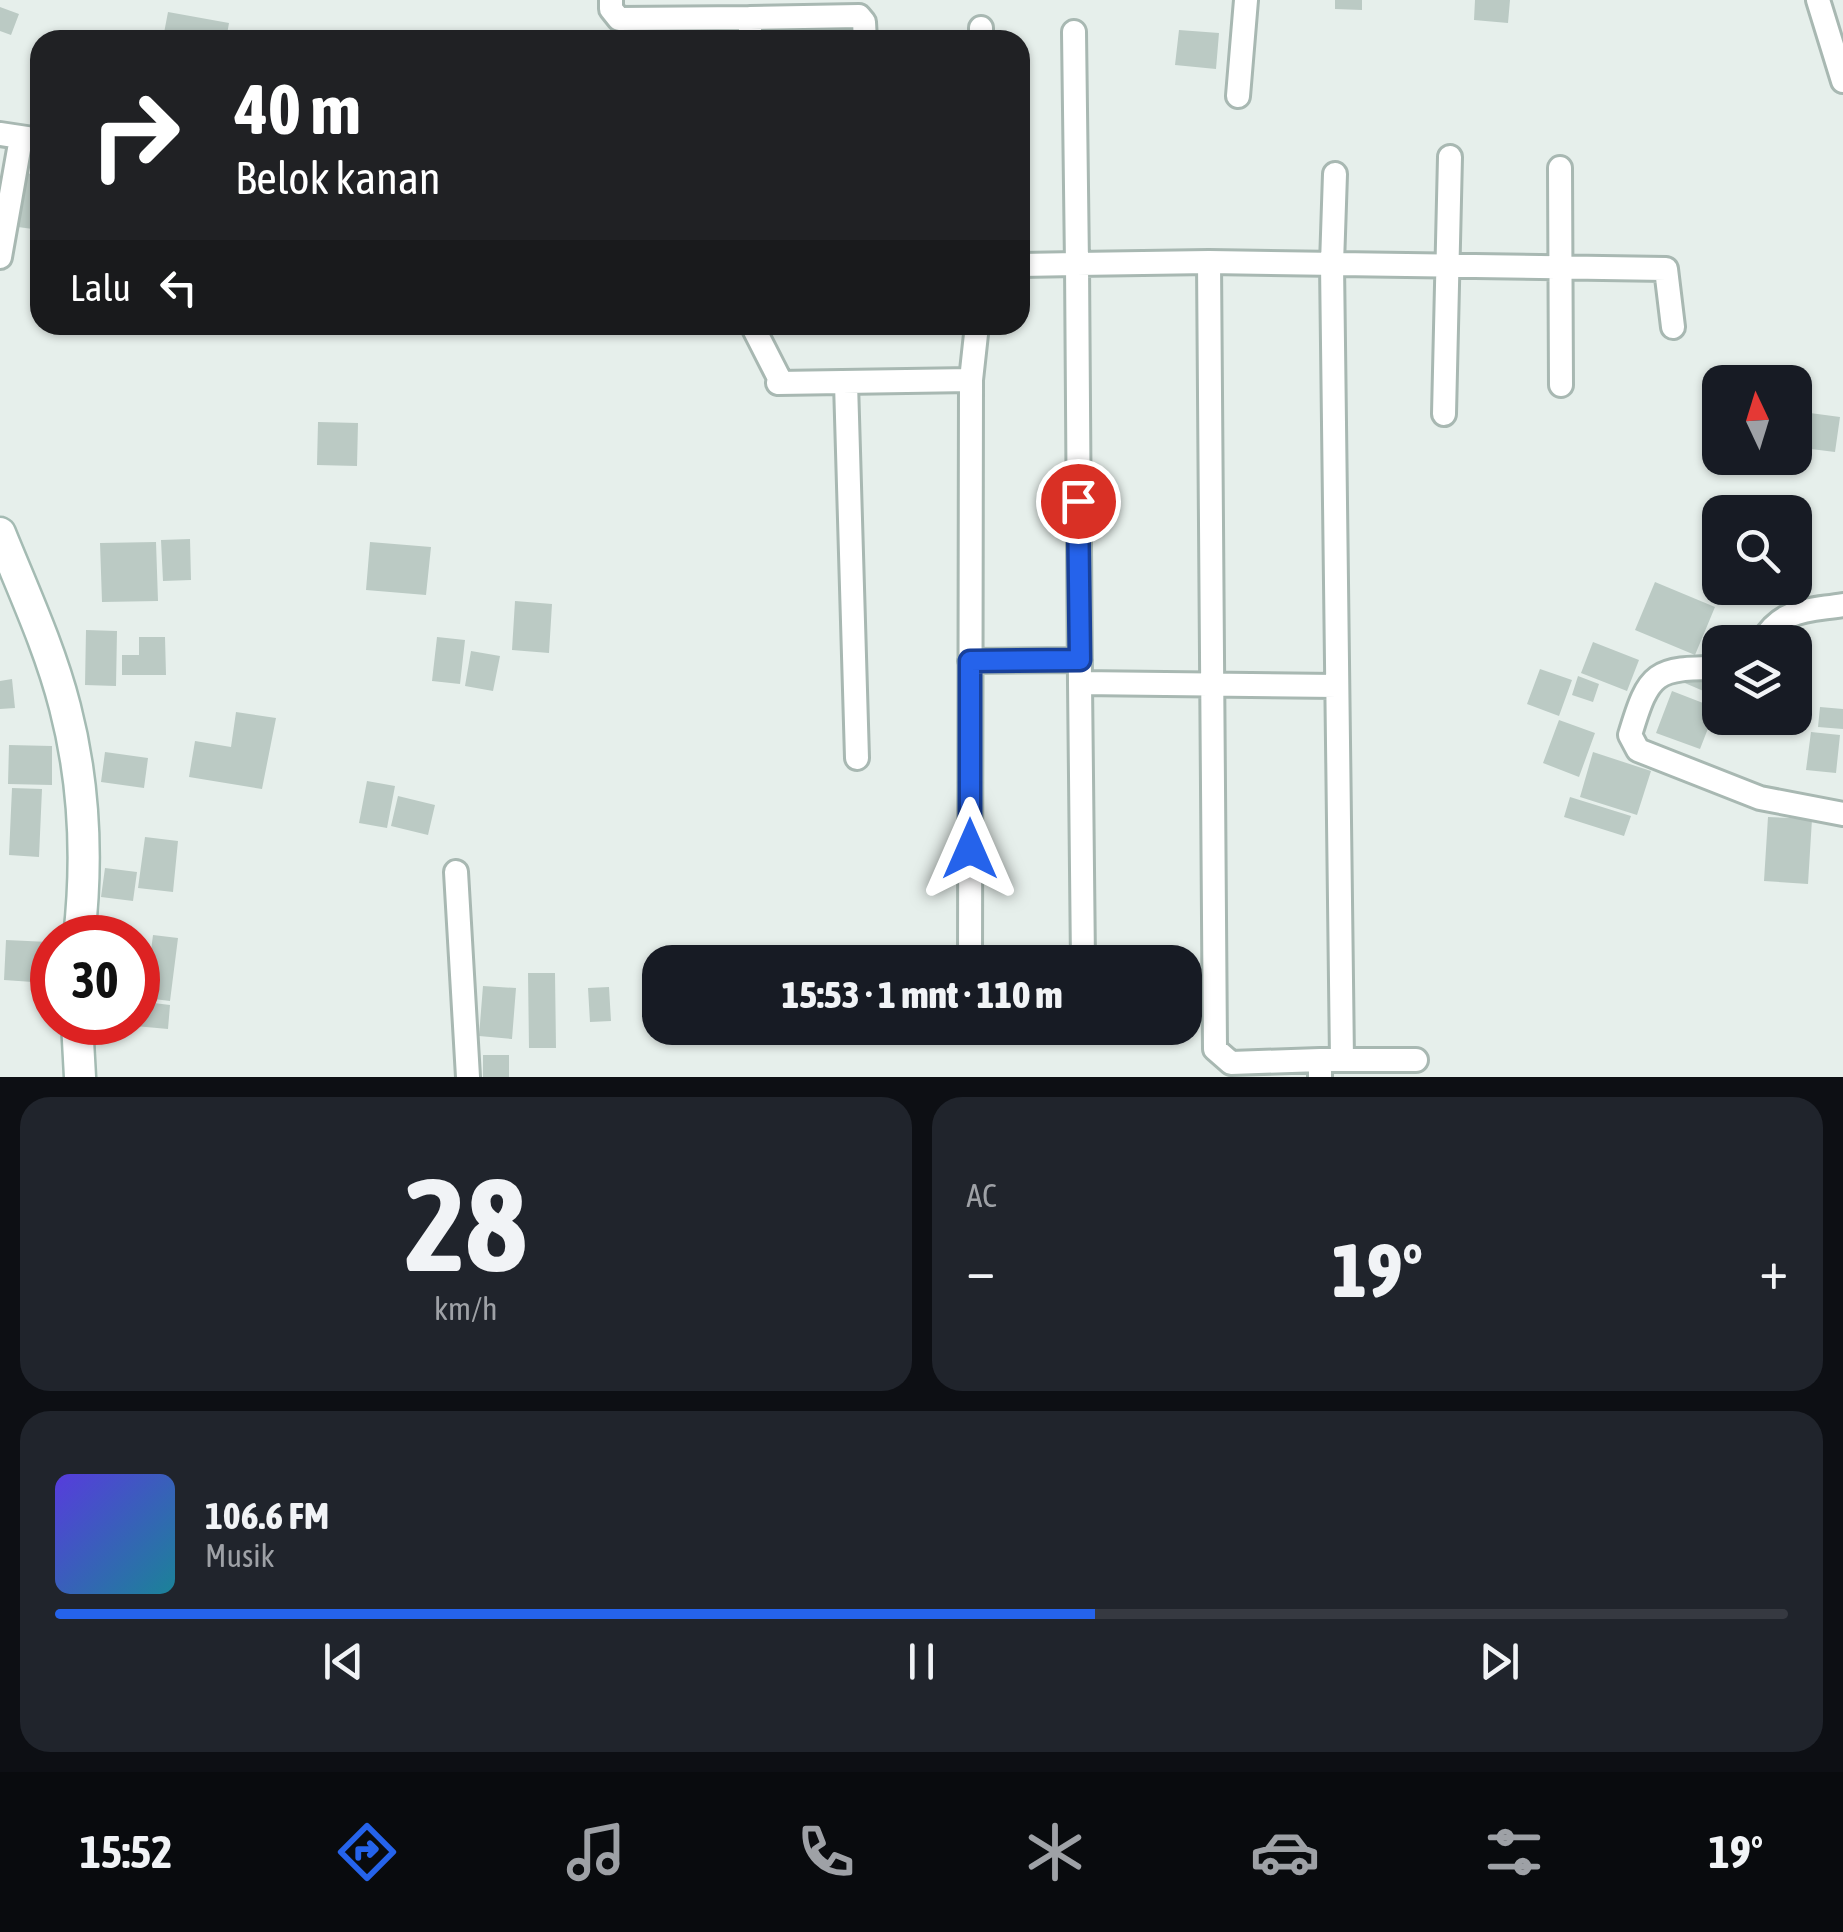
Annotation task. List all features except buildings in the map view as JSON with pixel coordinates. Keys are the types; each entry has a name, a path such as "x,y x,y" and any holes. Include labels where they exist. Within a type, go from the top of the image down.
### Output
{"street":[{"path":"611,0 611,9 619,19 750,29 859,16 864,30"},
{"path":"1238,96 1246,0"},
{"path":"1818,0 1843,81"},
{"path":"1074,32 1083,945"},
{"path":"0,257 20,137"},
{"path":"1444,414 1450,157"},
{"path":"1560,168 1560,385"},
{"path":"1328,1066 1337,686 1332,264 1335,174"},
{"path":"1209,262 1215,1049 1231,1063 1328,1066 1416,1060"},
{"path":"1030,264 1209,262 1666,269 1674,327"},
{"path":"757,335 779,378 778,384 971,380"},
{"path":"970,945 971,380 976,335"},
{"path":"846,382 857,758"},
{"path":"0,533 65,703 85,818 81,915"},
{"path":"1774,625 1785,615 1843,605"},
{"path":"970,661 1212,685 1337,686"},
{"path":"1702,668 1674,668 1664,672 1648,689 1630,735 1638,750 1760,798 1843,814"},
{"path":"456,872 468,1077"},
{"path":"79,1045 80,1077"}],"route":[{"path":"970,849 970,661 1080,660 1078,501"}]}
